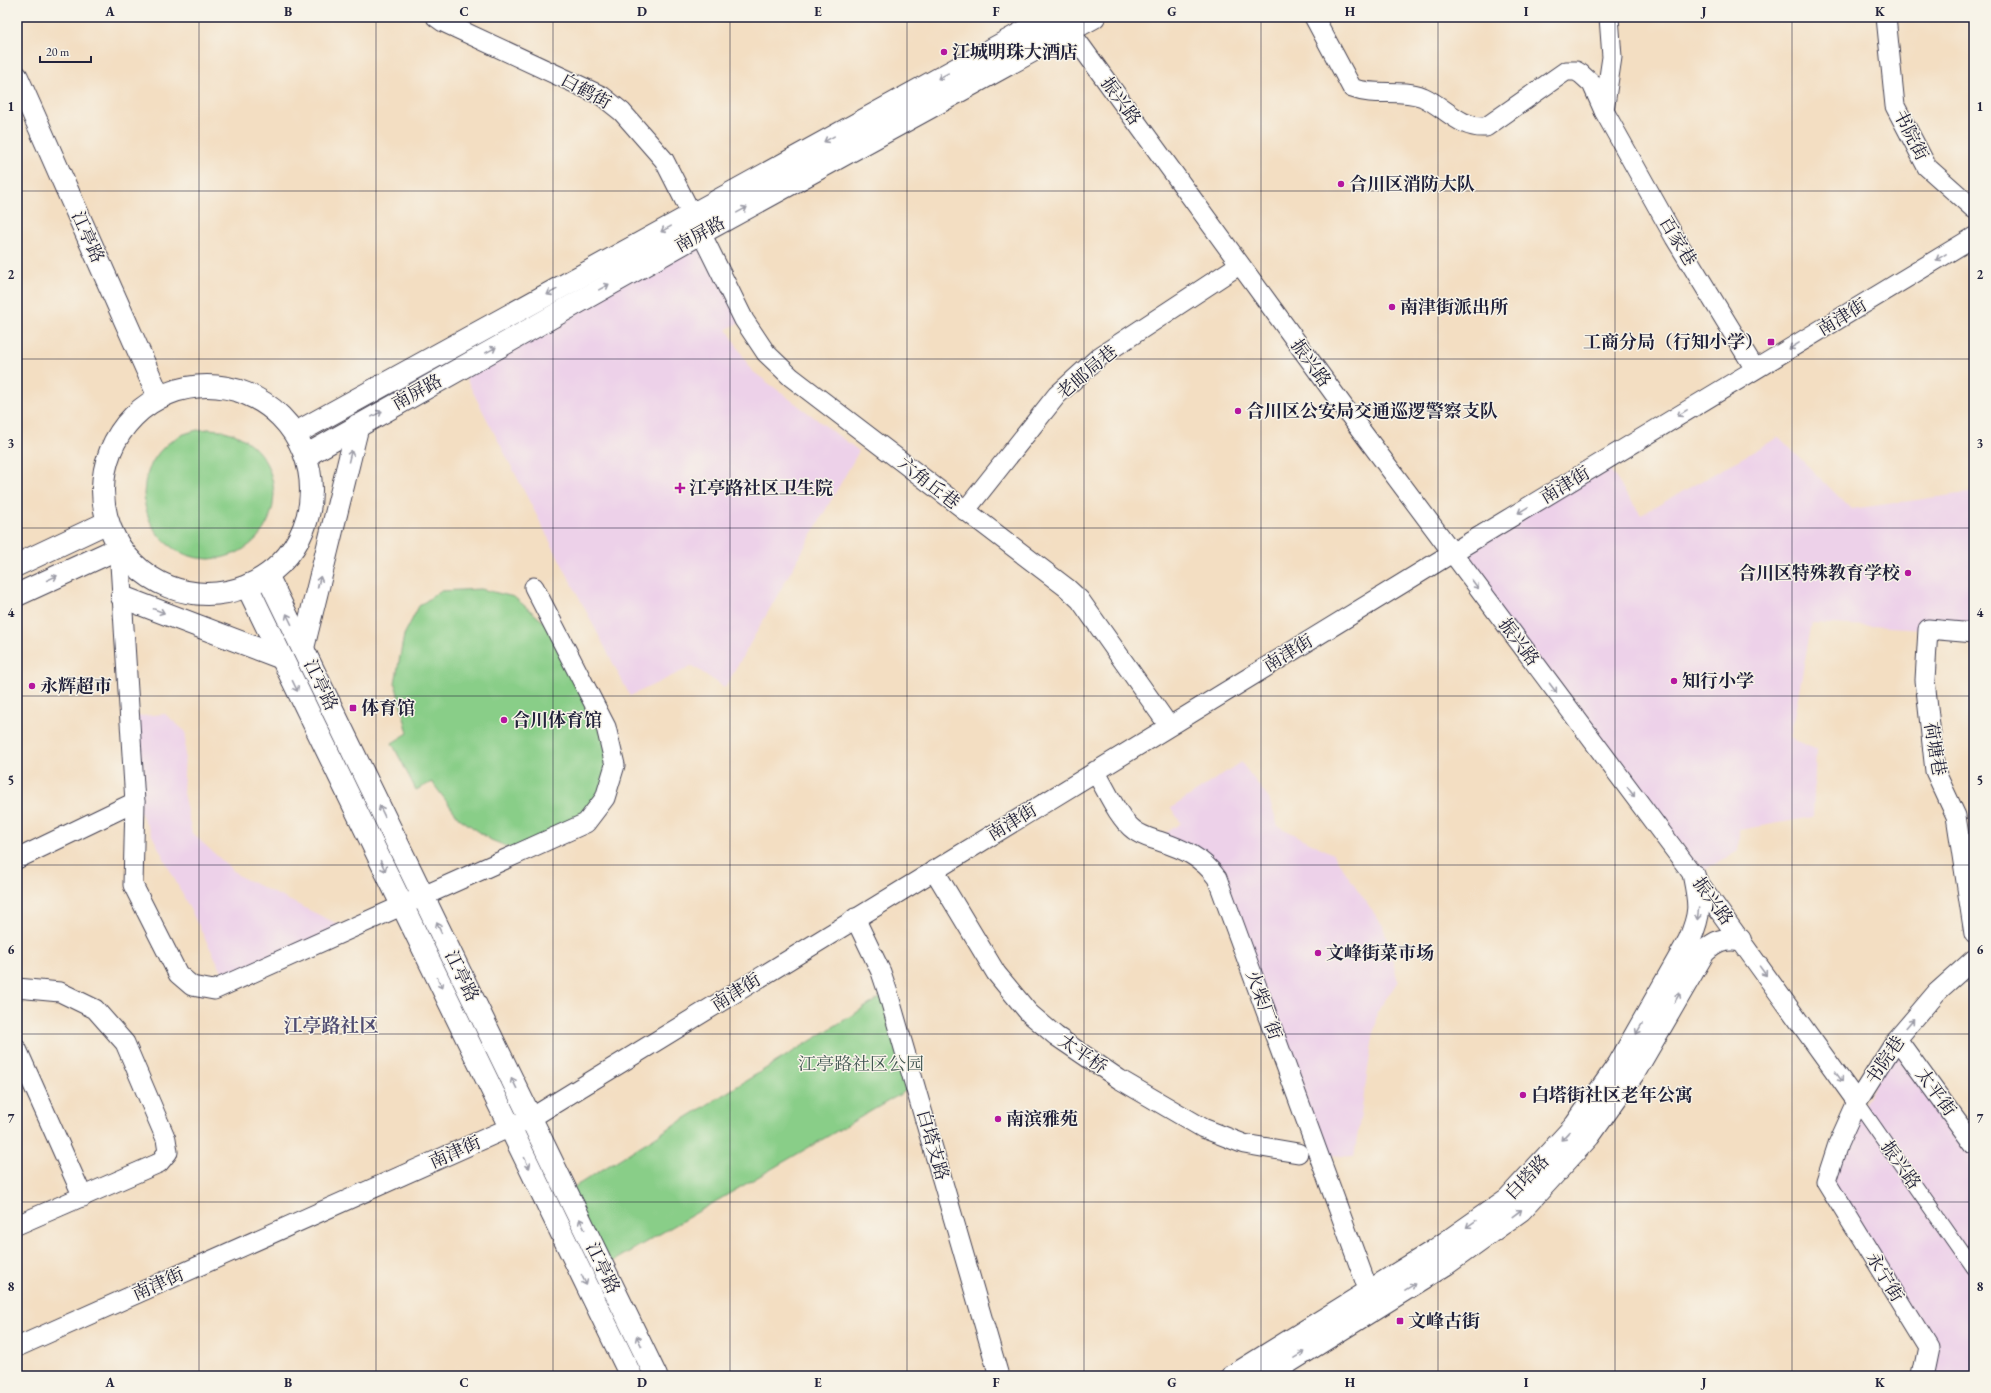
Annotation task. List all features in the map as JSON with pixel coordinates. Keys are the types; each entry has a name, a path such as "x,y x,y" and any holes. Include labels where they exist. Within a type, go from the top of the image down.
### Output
{"street":[{"name":"白鹤街","path":"436,17 443,22 602,96 622,112 664,160 697,224"},
{"name":"南屏路","path":"307,454 1051,17"},
{"name":"南屏路","path":"296,433 697,224 1064,24 1094,17"},
{"name":"百家巷","path":"1314,17 1345,78 1352,88 1361,92 1411,94 1422,97 1464,124 1477,128 1486,127 1566,71 1576,71 1592,84 1604,112 1675,238 1755,369"},
{"path":"1604,112 1612,57 1609,17"},
{"name":"书院街","path":"1886,17 1894,106 1927,167 1974,209"},
{"name":"振兴路","path":"1064,24 1239,265 1694,876 1857,1102 1974,1270"},
{"name":"江亭路","path":"17,76 159,398"},
{"name":"六角丘巷","path":"697,224 744,320 766,353 792,377 1067,588 1080,600 1169,726"},
{"name":"南津街","path":"19,1340 531,1118 1452,553 1974,237"},
{"name":"老邮局巷","path":"965,511 1057,395 1099,357 1239,265"},
{"path":"119,548 140,571 167,587 198,595 229,593 248,588 268,576 284,561 302,534 311,502 312,473 307,454 296,433 282,417 262,401 237,390 211,386 184,388 159,398 138,412 121,432 109,455 103,480 104,505 108,522 119,548 135,802 133,885 178,974 192,986 214,990 401,904 586,823 605,798 615,764 606,727 534,587"},
{"path":"303,648 358,425"},
{"path":"17,565 108,522"},
{"path":"17,595 119,548"},
{"name":"江亭路","path":"268,576 656,1376"},
{"name":"江亭路","path":"248,588 631,1376"},
{"path":"122,597 282,658"},
{"name":"荷塘巷","path":"1974,633 1928,628 1924,680 1935,771 1956,816 1974,934"},
{"name":"火柴厂街","path":"1095,772 1125,821 1134,830 1143,836 1189,852 1210,867 1217,878 1369,1292"},
{"path":"17,859 135,802"},
{"name":"太平桥","path":"934,870 996,973 1029,1012 1056,1036 1118,1079 1203,1128 1244,1144 1298,1153"},
{"name":"白塔路","path":"1233,1376 1434,1251 1508,1198 1575,1126 1619,1064 1689,941 1698,921 1700,903 1694,876"},
{"name":"白塔支路","path":"856,918 881,972 888,993 999,1376"},
{"name":"白塔路","path":"1266,1376 1446,1264 1521,1210 1589,1136 1635,1071 1704,952 1715,942 1727,938 1740,940"},
{"name":"书院巷","path":"1826,1181 1838,1144 1857,1102 1897,1039 1937,992 1974,959"},
{"path":"17,988 60,992 95,1009 125,1042 166,1139 168,1152 159,1163 17,1225"},
{"name":"太平街","path":"1897,1039 1974,1145"},
{"path":"17,1049 83,1197"},
{"name":"永宁街","path":"1826,1181 1928,1347 1922,1376"}],"shaded area":[{"name":"江亭路社区卫生院","path":"701,233 744,320 727,329 751,370 859,451 725,688 693,666 630,696 460,367"},
{"name":"知行小学","path":"1779,437 1851,509 1974,492 1974,633 1812,623 1790,738 1816,750 1813,817 1739,830 1738,851 1694,876 1452,553 1604,461 1641,515"},
{"path":"165,714 186,732 183,793 192,833 239,876 348,929 228,983 135,802 129,717"},
{"name":"文峰街菜市场","path":"1241,762 1269,799 1278,826 1333,854 1383,926 1398,981 1377,1012 1354,1157 1318,1154 1217,878 1155,840 1181,823 1171,808"},
{"path":"1897,1039 1974,1145 1974,1376 1922,1376 1928,1347 1826,1181"}],"green space":[{"path":"209,429 234,434 255,448 269,469 274,494 269,519 255,540 234,554 209,559 184,554 163,540 149,519 144,494 149,469 163,448 184,434"},
{"name":"合川体育馆","path":"481,589 514,597 557,633 615,765 586,823 521,852 491,840 459,818 432,782 416,790 392,743 408,733 395,683 404,635 419,606 440,591"},
{"name":"江亭路社区公园","path":"888,993 916,1085 603,1267 566,1192"}],"place":[{"name":"江城明珠大酒店","path":"944,52"},
{"name":"合川区消防大队","path":"1341,184"},
{"name":"南津街派出所","path":"1392,307"},
{"name":"工商分局（行知小学）","path":"1771,342"},
{"name":"合川区公安局交通巡逻警察支队","path":"1238,411"},
{"name":"江亭路社区卫生院","path":"680,488"},
{"name":"合川区特殊教育学校","path":"1908,573"},
{"name":"知行小学","path":"1674,681"},
{"name":"永辉超市","path":"32,686"},
{"name":"体育馆","path":"353,708"},
{"name":"合川体育馆","path":"504,720"},
{"name":"文峰街菜市场","path":"1318,953"},
{"name":"白塔街社区老年公寓","path":"1523,1095"},
{"name":"南滨雅苑","path":"998,1119"},
{"name":"文峰古街","path":"1400,1321"}],"district":[{"name":"江亭路社区","path":"331,1025"}]}
